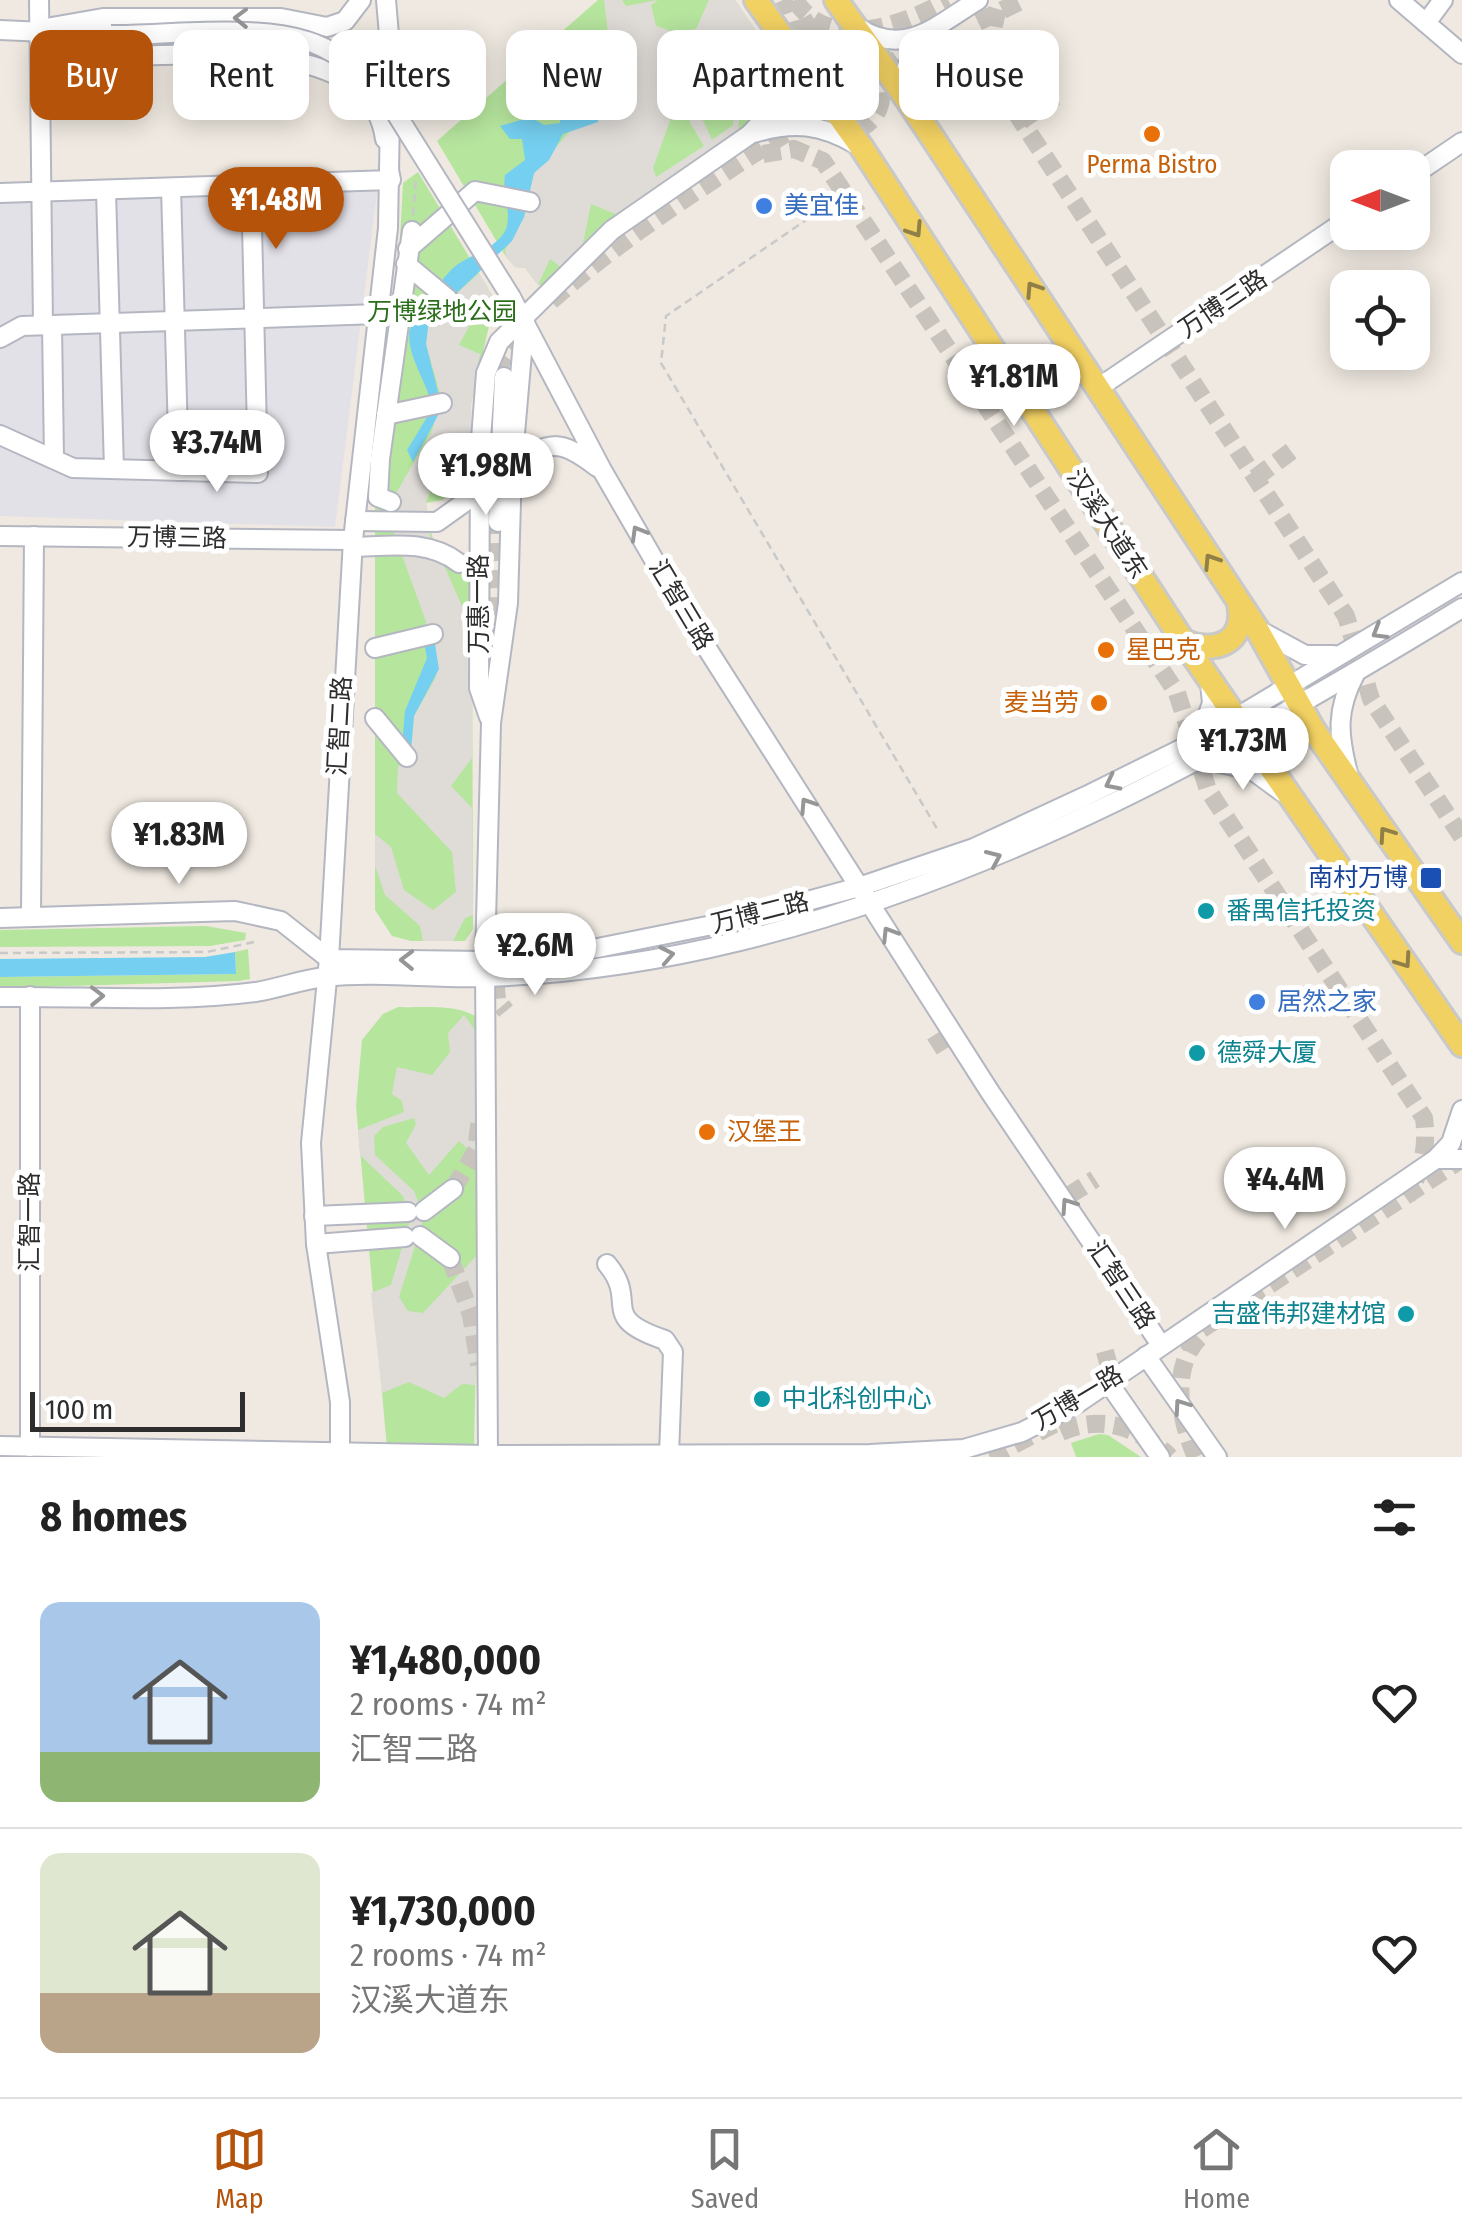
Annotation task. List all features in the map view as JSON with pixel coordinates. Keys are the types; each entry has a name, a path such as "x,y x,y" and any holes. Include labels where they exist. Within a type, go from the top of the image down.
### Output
{"main road":[{"name":"汉溪大道东","path":"756,0 776,30"},
{"path":"836,0 899,87"},
{"name":"汉溪大道东","path":"841,120 1183,640 1462,1044"},
{"path":"921,120 1256,629 1351,783 1462,942"},
{"path":"1183,640 1207,649 1227,643 1240,623 1239,604"}],"street":[{"path":"39,0 41,193 54,459"},
{"path":"0,30 38,29 103,18 282,18 327,28 345,22 361,0"},
{"name":"汇智二路","path":"340,1452 340,1402 316,1244 311,1143 327,968 354,536 390,180 386,0"},
{"path":"932,30 978,0"},
{"path":"1398,0 1462,54"},
{"path":"1426,22 1443,0"},
{"path":"852,24 885,40 899,40"},
{"path":"0,193 390,180 383,124 342,77 314,65 240,54 107,55 38,29"},
{"name":"汇智三路","path":"38,29 111,35 252,35 308,41 354,67 380,88 525,318 602,470 687,617 1154,1350 1217,1457"},
{"path":"749,135 763,120"},
{"path":"749,135 793,123 822,128 862,148"},
{"name":"万惠一路","path":"491,723 479,688 484,400 486,374 499,342 612,230 749,135"},
{"path":"1430,164 1462,142"},
{"path":"0,435 73,468 258,472 251,186"},
{"path":"171,188 180,470"},
{"path":"106,191 114,469"},
{"path":"391,502 378,496 408,248 474,191 530,202"},
{"name":"万博三路","path":"1098,388 1330,232"},
{"path":"408,248 442,294"},
{"path":"0,338 22,326 379,314"},
{"name":"万惠一路","path":"488,1456 486,969 491,723 508,603 512,468 525,318"},
{"path":"491,723 504,377"},
{"path":"386,415 436,404"},
{"path":"512,468 538,448 557,445 574,449 602,470"},
{"path":"354,536 437,522 465,502"},
{"name":"万博三路","path":"0,536 354,536"},
{"path":"30,917 34,536"},
{"path":"354,536 436,549 458,563"},
{"name":"万博二路","path":"1296,695 1344,653 1462,582"},
{"name":"万博二路","path":"0,997 255,992 327,968 486,969 617,964 738,942 870,905 998,856 1202,760 1242,726 1296,695 1355,674 1462,608"},
{"path":"1256,629 1306,655 1322,658 1344,653"},
{"path":"375,648 433,634"},
{"path":"1351,783 1338,725 1339,707 1355,674"},
{"path":"1199,740 1212,704 1210,679"},
{"path":"375,718 408,757"},
{"name":"万博二路","path":"486,969 612,947 859,887 974,848 1199,740 1242,726"},
{"path":"1202,760 1228,762 1252,770 1294,802"},
{"path":"0,918 206,910 254,914 281,921 327,968"},
{"name":"汇智一路","path":"30,996 30,1447"},
{"path":"1436,1159 1451,1143 1462,1110"},
{"path":"1436,1159 1462,1159"},
{"name":"万博一路","path":"0,1446 488,1456 964,1449 1022,1432 1108,1382 1436,1159"},
{"path":"314,1216 416,1212 453,1189"},
{"path":"316,1244 413,1237 450,1258"},
{"path":"608,1264 620,1278 622,1313 634,1329 665,1340 673,1352 669,1454"},
{"path":"1108,1382 1160,1457"}],"path":[{"path":"408,248 416,178 410,166"},
{"path":"830,203 666,316 662,363 939,832"},
{"path":"0,953 208,952 254,942"}],"shaded area":[{"path":"604,0 622,0 626,6 658,0 651,5 656,26 668,30 657,30 657,120 670,120 653,168 656,177 704,146 689,121 703,120 712,140 733,125 733,120 739,120 738,134 618,215 591,204 581,253 565,270 550,259 538,285 525,268 515,267 505,250 524,217 534,173 570,131 575,120 637,120 637,30 608,30"},
{"path":"709,0 735,0 755,30 689,30 696,29"},
{"path":"378,185 335,527 0,516 0,192"},
{"path":"479,273 495,300 493,319 471,323 459,345 480,354 471,404 472,455 451,440 426,502 428,530 472,628 472,758 451,786 472,808 473,915 465,918 453,941 423,941 420,926 385,895 375,865 375,834 391,847 404,890 433,910 456,892 452,852 397,793 398,767 411,750 414,716 436,677 429,630 393,530 391,502 432,431 441,397 426,344 429,319"},
{"path":"464,1015 478,1034 477,1157 459,1141 429,1175 406,1143 416,1124 414,1118 383,1127 374,1136 375,1155 414,1191 424,1217 399,1297 408,1311 423,1313 478,1254 475,1385 462,1384 444,1398 409,1382 382,1393 371,1293 391,1285 411,1217 403,1196 360,1155 358,1130 404,1112 402,1101 392,1094 397,1067 432,1075 450,1052 448,1033"}],"green space":[{"name":"万博绿地公园","path":"598,0 735,0 756,30 657,30 657,120 756,120 618,215 551,284 538,285 525,268 515,267 506,257 437,141 461,120 486,120 486,98 506,81 506,120 637,120 637,30 564,30"},
{"name":"万博绿地公园","path":"418,172 495,300 471,404 470,480 442,500 426,503 438,550 472,584 473,929 465,941 411,941 392,936 375,910 375,462 399,256 403,183"},
{"path":"206,926 246,933 245,940 210,946 0,947 0,930"},
{"path":"248,949 250,979 238,981 0,988 0,977 236,974 235,952"},
{"path":"398,1007 456,1009 483,1024 474,1449 387,1448 356,1106 362,1040 383,1014"},
{"path":"1108,1435 1141,1457 1076,1457 1071,1443"}],"water":[{"path":"521,120 536,120 544,125 598,120 563,134 549,160 534,173 524,217 512,241 429,319 426,344 442,408 413,462 407,450 432,409 412,354 410,329 450,271 496,242 506,229 505,175 525,160 522,139 510,139 500,126"},
{"path":"434,638 439,669 414,716 411,750 402,745 405,711 427,658 424,642"},
{"path":"235,952 236,974 0,977 0,959 205,957"}],"tunnel":[{"path":"783,0 794,30"},
{"path":"795,0 809,16 846,30 889,25 948,0"},
{"path":"978,22 1023,0"},
{"path":"998,9 993,52 1003,93 1346,616 1371,699 1462,837"},
{"path":"803,18 810,30"},
{"path":"551,301 639,231 899,57"},
{"path":"846,61 871,71 881,96 871,121 846,131 821,121 811,96 821,71 846,61"},
{"path":"763,154 794,149 823,161 1177,693 1208,790 1424,1118 1423,1159 1407,1197"},
{"path":"498,642 490,451 501,362 529,322"},
{"path":"1255,478 1293,450"},
{"path":"491,927 497,1000 506,1011"},
{"path":"932,1047 959,1030"},
{"path":"453,1189 476,1151 480,1117"},
{"path":"1179,1344 1462,1159"},
{"path":"1068,1196 1095,1179"},
{"path":"450,1258 471,1315 479,1365"},
{"path":"1196,1457 1180,1395 1184,1363 1201,1336"},
{"path":"1097,1393 1109,1366 1104,1348"},
{"path":"990,1457 1070,1416"},
{"path":"1061,1432 1091,1424 1119,1426 1146,1438 1170,1457"}],"place":[{"name":"Perma Bistro","path":"1152,134"},
{"name":"美宜佳","path":"764,206"},
{"name":"星巴克","path":"1106,650"},
{"name":"麦当劳","path":"1099,703"},
{"name":"南村万博","path":"1431,878"},
{"name":"番禺信托投资","path":"1206,911"},
{"name":"居然之家","path":"1257,1002"},
{"name":"德舜大厦","path":"1197,1053"},
{"name":"汉堡王","path":"707,1132"},
{"name":"吉盛伟邦建材馆","path":"1406,1314"},
{"name":"中北科创中心","path":"762,1399"}]}
